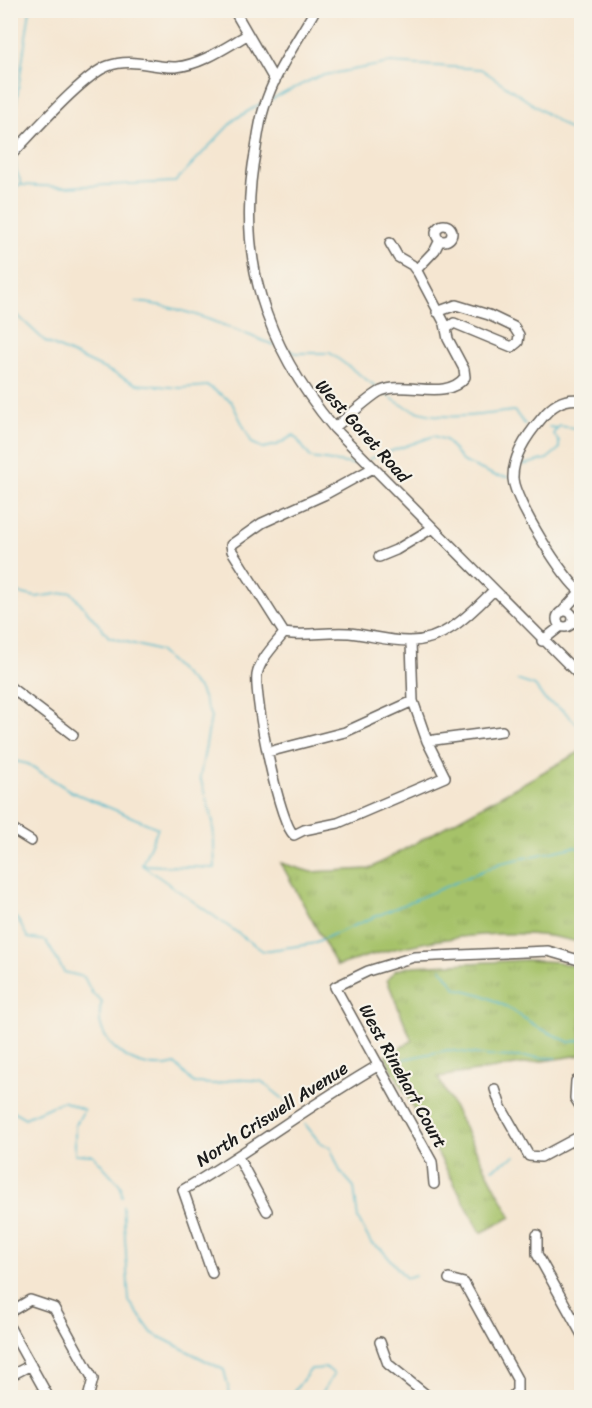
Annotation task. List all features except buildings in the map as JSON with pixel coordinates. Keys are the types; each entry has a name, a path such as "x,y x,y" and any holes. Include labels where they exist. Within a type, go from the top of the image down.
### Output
{"street":[{"path":"234,10 275,81"},
{"name":"West Goret Road","path":"315,10 275,81 263,108 250,180 248,208 252,258 274,336 304,392 334,428 542,642 582,678"},
{"path":"10,156 88,79 107,66 135,61 176,67 214,54 247,35"},
{"path":"416,270 435,250 440,240"},
{"path":"334,428 380,391 396,388 441,388 460,383 465,377 464,369 455,355 446,329 416,270 398,257 390,243"},
{"path":"438,312 456,305 465,306 514,327 519,335 518,342 512,347 454,323 446,329"},
{"path":"561,626 558,618 581,592 560,570 513,480 517,454 540,420 558,403 569,399 582,400"},
{"path":"373,468 324,495 262,523 231,545 232,551 284,633 299,636 347,633 411,642 433,637 460,624 493,591"},
{"path":"379,557 396,550 431,529"},
{"path":"10,594 10,608"},
{"path":"542,642 561,626 571,624 575,601"},
{"path":"562,612 568,612 572,616"},
{"path":"284,633 261,662 257,675 271,773 291,835 338,823 445,777 427,741 413,701 411,642"},
{"path":"10,687 73,735"},
{"path":"268,752 345,732 413,701"},
{"path":"427,741 502,731"},
{"path":"10,828 31,841"},
{"name":"West Rinehart Court","path":"434,1184 432,1162 335,987 368,971 414,957 549,951 582,962"},
{"name":"North Criswell Avenue","path":"212,1273 183,1190 282,1129 320,1099 379,1065"},
{"path":"576,1081 575,1098 582,1109"},
{"path":"495,1089 501,1107 524,1149 534,1157 541,1157 582,1135"},
{"path":"238,1157 267,1211"},
{"path":"537,1235 537,1254 578,1320 582,1335"},
{"path":"449,1280 464,1283 517,1379 517,1391 511,1398"},
{"path":"10,1312 30,1300 54,1308 93,1379 88,1398"},
{"path":"10,1328 49,1398"},
{"path":"380,1342 388,1364 430,1398"},
{"path":"10,1376 31,1365"}],"green space":[{"path":"581,751 581,943 523,934 459,937 394,949 337,966 281,863 311,872 369,869"},
{"path":"526,960 559,962 581,969 581,1055 438,1077 511,1217 481,1233 385,1056 412,1041 387,980 396,970 413,966"}],"waterway":[{"path":"14,146 13,124 30,10"},
{"path":"272,99 319,76 390,63 481,69 582,138"},
{"path":"15,157 16,170 22,185 64,187 175,182 235,119 262,103"},
{"path":"10,187 21,185"},
{"path":"136,302 189,313 274,345"},
{"path":"14,312 46,342 137,384 180,388 208,386 231,401 252,443 263,448 277,445 294,435 311,458 352,464 361,461"},
{"path":"287,349 296,353 330,353 378,388"},
{"path":"384,393 399,403 430,415 463,416 514,411 525,424"},
{"path":"523,465 547,459 559,449 559,441 553,434 559,426 582,429"},
{"path":"549,427 557,428"},
{"path":"369,459 434,436 446,440 462,461 496,476 508,477"},
{"path":"15,592 36,597 71,592 109,637 159,651 200,690 211,717 200,777 213,822 215,868 142,865 263,951 311,944 501,863 574,847 582,849"},
{"path":"517,680 535,686 545,700 564,711 582,729"},
{"path":"10,760 28,764 72,792 158,828 142,864"},
{"path":"10,913 18,920 28,938 46,941 64,972 84,977 92,993 102,1001 100,1016 102,1030 119,1052 146,1065 175,1064 194,1083 217,1084 234,1079 261,1081 292,1106"},
{"path":"441,968 456,988 483,995 507,1007 539,1028 569,1042 582,1040"},
{"path":"404,1059 448,1050 489,1056 556,1058"},
{"path":"10,1109 25,1118 63,1101 84,1110 75,1126 75,1154 93,1155 121,1186 122,1197"},
{"path":"305,1124 321,1144 330,1147 340,1171 354,1187 358,1219 371,1243 382,1250 406,1278 415,1275"},
{"path":"492,1169 515,1156"},
{"path":"123,1206 129,1301 152,1333 224,1370 231,1398"},
{"path":"289,1398 311,1369 327,1368 334,1374 321,1394 322,1398"}]}
